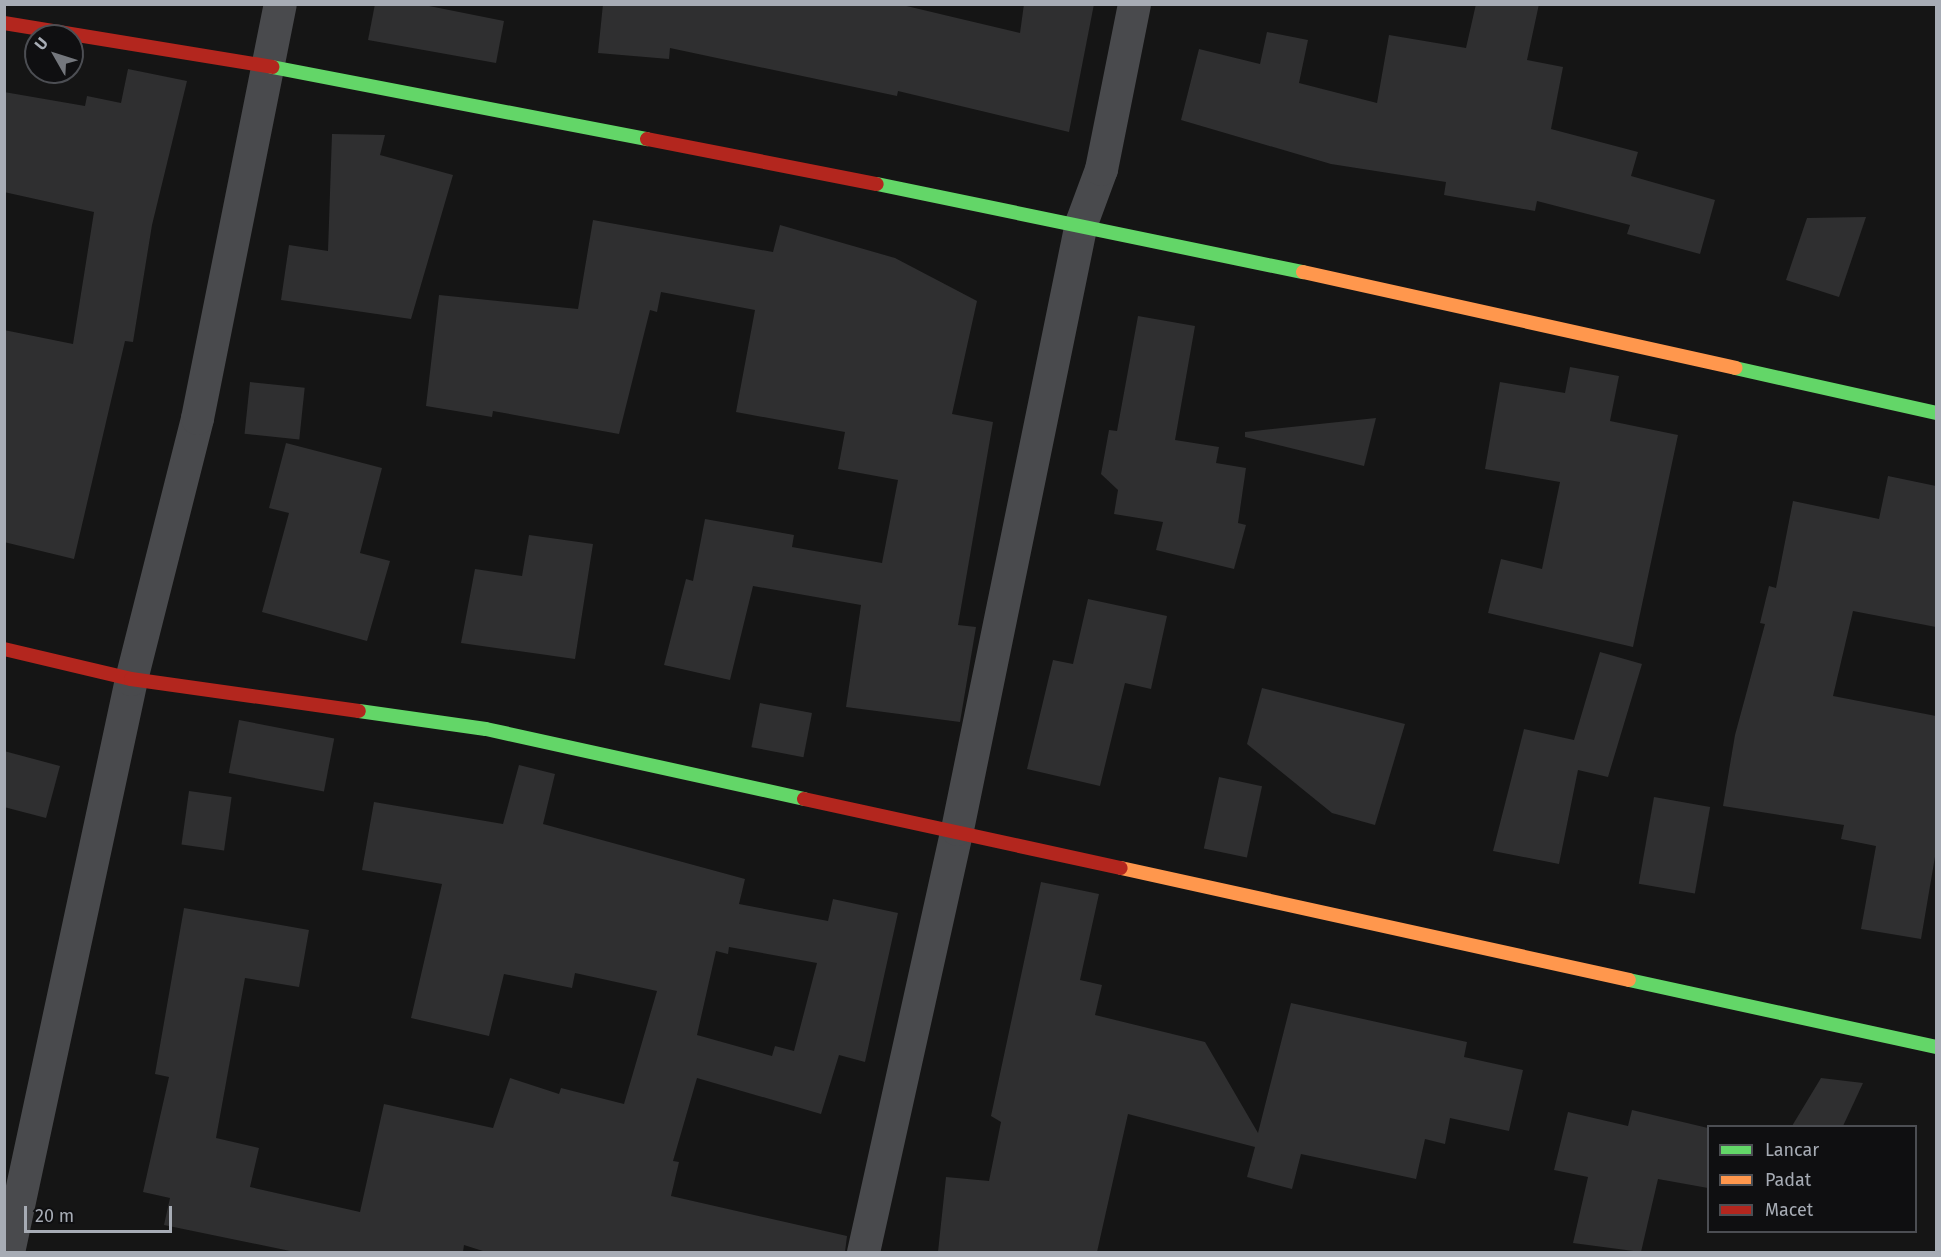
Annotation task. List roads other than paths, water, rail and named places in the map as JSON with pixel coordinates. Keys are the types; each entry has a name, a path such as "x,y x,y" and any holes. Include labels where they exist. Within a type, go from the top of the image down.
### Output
{"street":[{"path":"8,1252 131,679 197,418 280,4"},
{"path":"863,1252 957,829 1081,223 1101,169 1134,4"},
{"path":"4,23 267,66 1081,223 1936,413"},
{"path":"4,649 131,679 486,729 957,829 1936,1047"}]}
